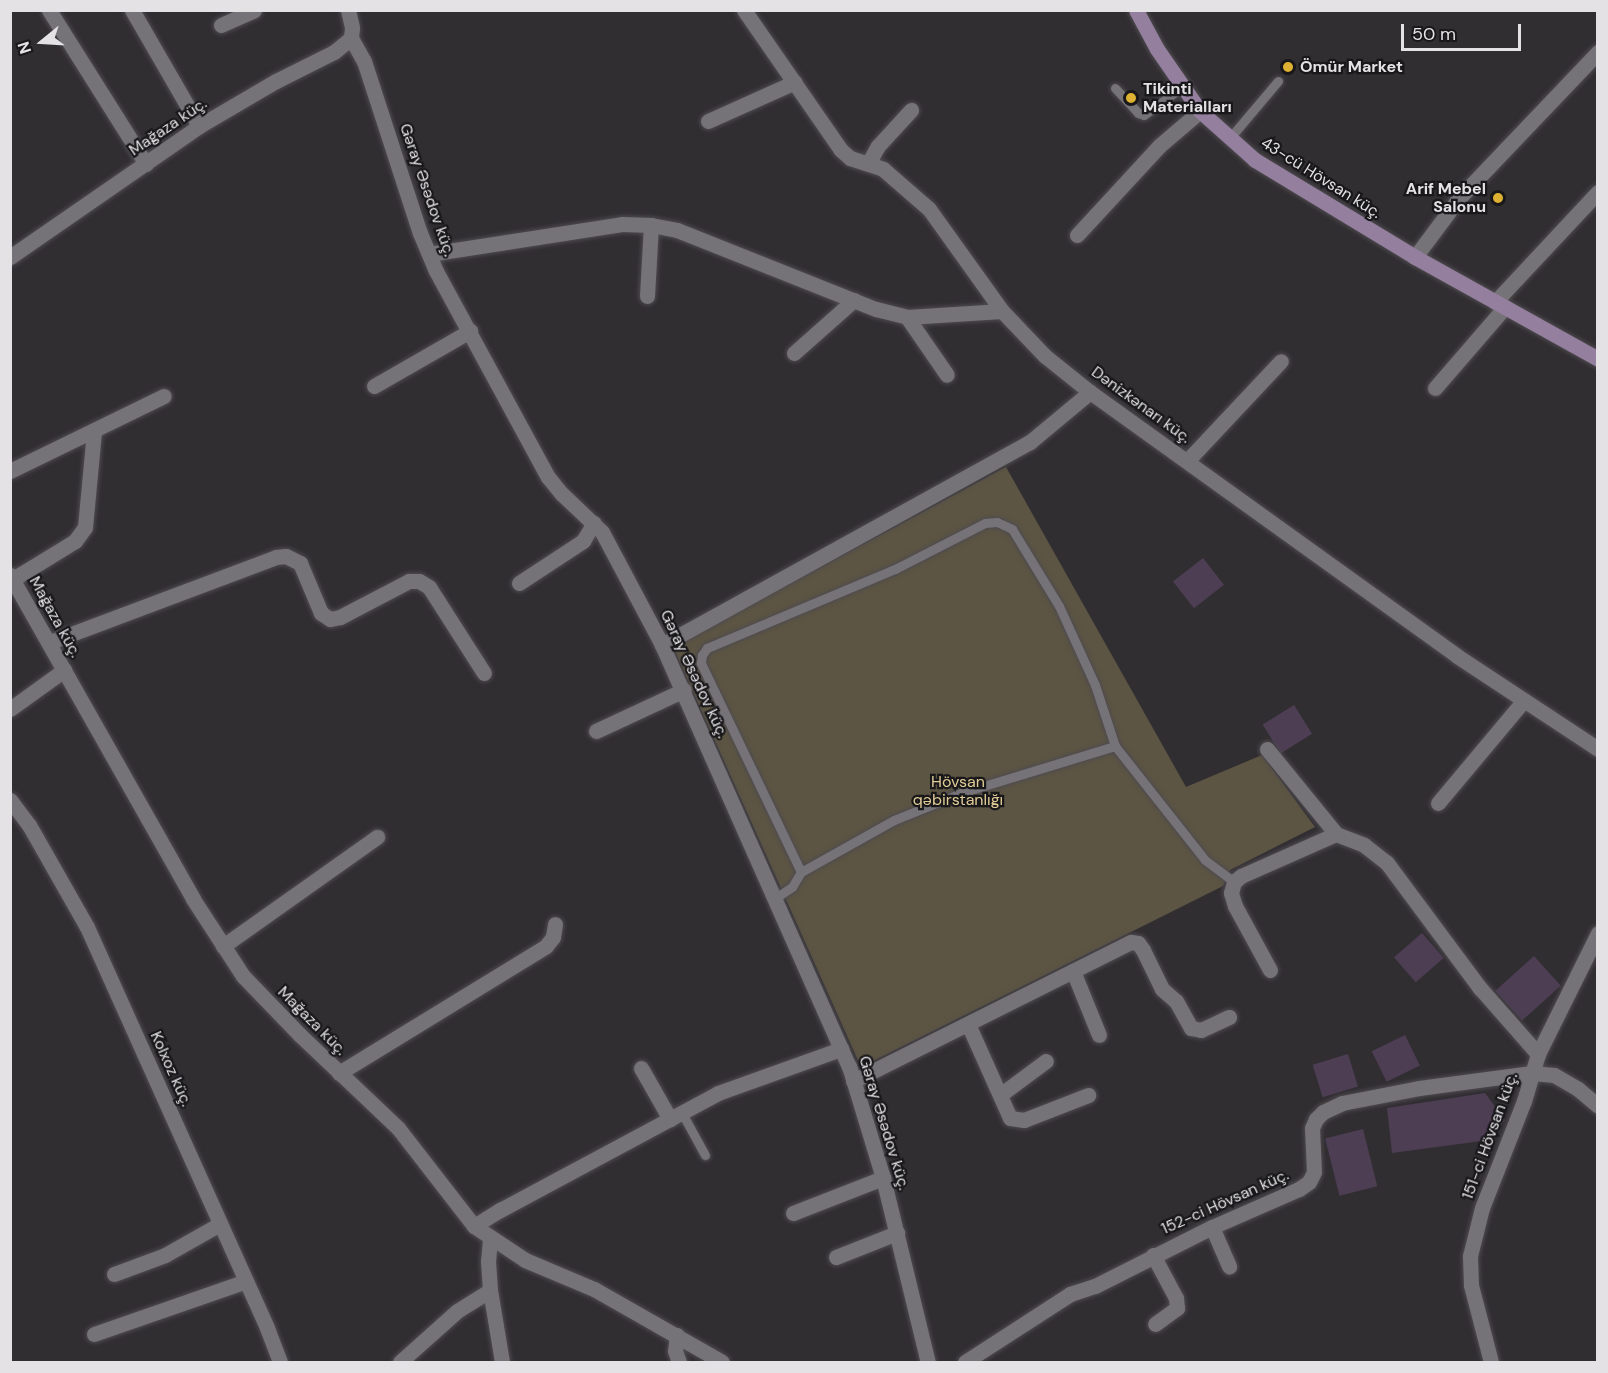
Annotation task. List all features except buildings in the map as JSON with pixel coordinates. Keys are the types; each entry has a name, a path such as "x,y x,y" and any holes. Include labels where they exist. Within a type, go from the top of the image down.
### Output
{"main road":[{"name":"43-cü Hövsan küç.","path":"1136,10 1157,49 1200,111 1255,160 1415,257 1598,359"}],"street":[{"path":"49,10 146,164"},
{"path":"132,10 200,126"},
{"path":"221,25 254,10"},
{"path":"348,10 352,28 351,38"},
{"name":"Dənizkənarı küç.","path":"744,10 841,150 850,158 869,162 884,169 929,209 1002,311 1045,356 1090,392 1457,656 1598,749"},
{"name":"Mağaza küç.","path":"10,257 200,126 276,81 334,52 351,38"},
{"name":"Gəray Əsədov küç.","path":"351,38 364,61 429,254 548,477 562,494 602,532 662,645 684,690 841,1049 883,1178 928,1362"},
{"path":"1415,257 1459,198 1598,51"},
{"path":"708,121 795,82"},
{"path":"869,162 878,146 911,110"},
{"path":"1077,235 1159,146 1200,111"},
{"path":"1435,388 1500,304 1598,192"},
{"path":"429,254 622,224 651,225 677,230 854,300 907,317 1002,311"},
{"path":"647,296 651,225"},
{"path":"794,353 854,300"},
{"path":"907,317 947,375"},
{"path":"374,386 470,331"},
{"path":"1187,462 1281,361"},
{"path":"662,645 1030,442 1090,392"},
{"path":"10,471 164,396"},
{"path":"12,577 75,541 85,527 94,432"},
{"path":"519,583 578,545 594,523"},
{"path":"50,642 276,557 286,556 300,563 321,613 330,619 340,617 409,581 419,581 429,587 484,673"},
{"name":"Mağaza küç.","path":"12,577 193,899 243,976 339,1073 398,1128 474,1227 525,1260 594,1289 722,1362"},
{"path":"10,709 64,670"},
{"path":"596,731 684,690"},
{"path":"1438,803 1524,700"},
{"path":"1267,748 1336,834 1364,845 1387,863 1480,988 1538,1054"},
{"name":"Kolxoz küç.","path":"10,800 28,825 87,927 280,1362"},
{"path":"1270,970 1235,906 1231,893 1234,882 1241,876 1336,834"},
{"path":"223,946 377,837"},
{"path":"339,1073 546,946 554,937 555,924"},
{"name":"151-ci Hövsan küç.","path":"1485,1361 1471,1285 1470,1256 1482,1208 1538,1054 1596,937"},
{"path":"853,1081 1131,942 1138,943 1162,989 1176,1001 1191,1028 1201,1030 1229,1017"},
{"path":"1073,971 1099,1035"},
{"path":"968,1024 1011,1118 1016,1121 1088,1095"},
{"path":"474,1227 500,1210 718,1093 841,1049"},
{"path":"1000,1095 1046,1061"},
{"path":"641,1068 676,1116"},
{"name":"152-ci Hövsan küç.","path":"965,1362 1063,1297 1095,1286 1153,1255 1299,1189 1309,1182 1314,1172 1312,1128 1316,1119 1329,1108 1342,1102 1419,1088 1532,1073 1554,1075 1578,1089 1598,1106"},
{"path":"793,1213 883,1178"},
{"path":"114,1274 165,1254 220,1224"},
{"path":"1212,1227 1229,1266"},
{"path":"836,1257 897,1233"},
{"path":"490,1239 488,1261 490,1290 502,1362"},
{"path":"1153,1255 1176,1298 1176,1308 1155,1324"},
{"path":"94,1334 246,1281"},
{"path":"400,1362 457,1311 490,1290"},
{"path":"677,1335 675,1351 679,1362"}],"lane":[{"path":"1229,139 1278,81"},
{"path":"1115,88 1138,113 1144,115 1182,87"},
{"path":"801,872 701,663 702,655 707,648 895,569 985,523 997,522 1012,529 1059,606 1095,685 1115,746 1205,860 1234,882"},
{"path":"774,898 792,887 801,872 894,819 961,793 1115,746"},
{"path":"676,1116 705,1155"}],"green space":[{"name":"Hövsan qəbirstanlığı","path":"1006,467 1186,787 1262,755 1315,827 1230,870 1223,886 861,1067 673,647"}],"place":[{"name":"Ömür Market","path":"1288,67"},
{"name":"Tikinti Materialları","path":"1131,98"},
{"name":"Arif Mebel Salonu","path":"1498,198"}]}
